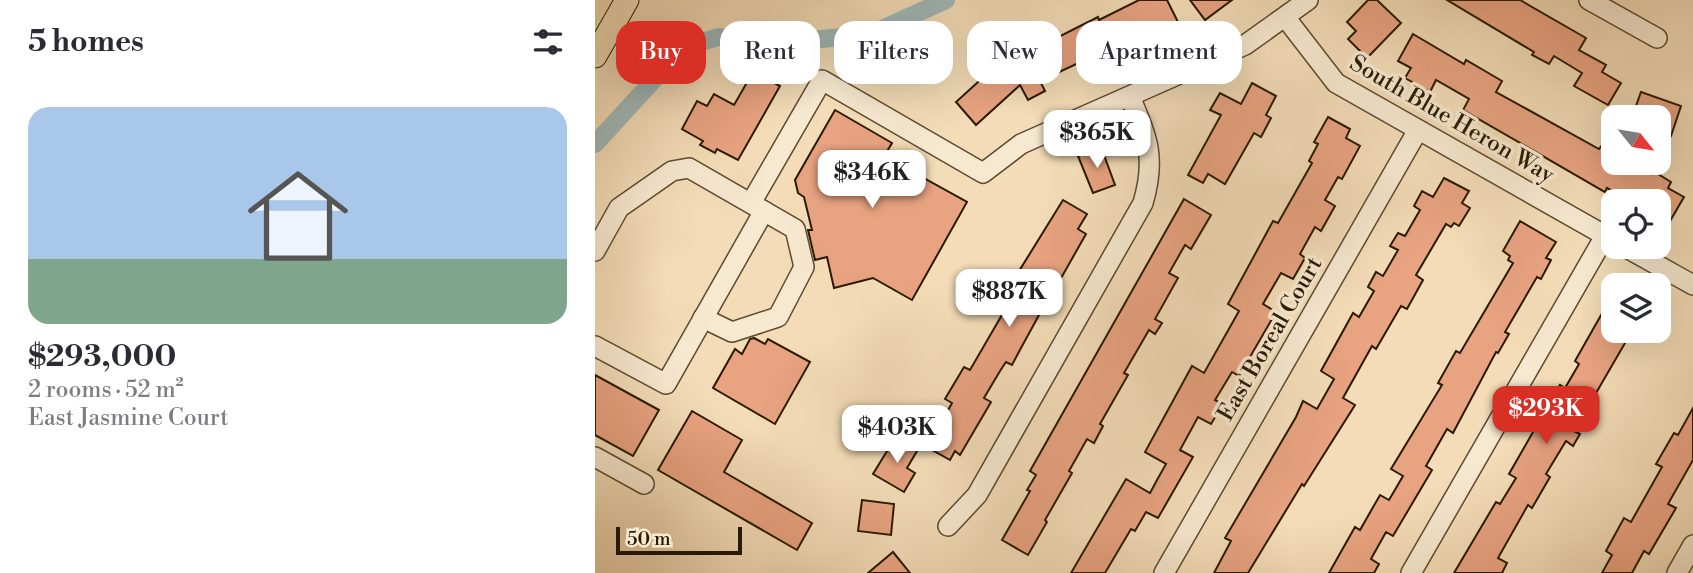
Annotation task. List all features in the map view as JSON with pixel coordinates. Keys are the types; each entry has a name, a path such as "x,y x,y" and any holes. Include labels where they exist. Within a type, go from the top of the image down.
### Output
{"main road":[{"path":"595,56 627,0"}],"street":[{"path":"595,346 666,384 703,318 822,80 983,173 1021,144 1245,45 1308,0"},
{"path":"1589,0 1657,38"},
{"name":"South Blue Heron Way","path":"1285,18 1336,83 1601,233"},
{"path":"948,526 977,495 1143,202 1150,179 1151,155 1145,131 1130,97"},
{"name":"East Boreal Court","path":"1164,573 1418,130"},
{"path":"595,251 619,208 672,171 689,168 795,229 804,267 778,317 732,332 703,318"},
{"path":"1411,573 1601,252"},
{"path":"1646,259 1693,285"},
{"path":"595,457 644,484"},
{"path":"1677,573 1693,545"}],"building":[{"path":"1139,0 1167,0 1178,21 1090,21 1098,17 1099,20"},
{"path":"1190,0 1232,0 1205,20"},
{"path":"1368,0 1377,0 1401,23 1367,58 1348,39 1356,31 1347,22"},
{"path":"1447,0 1520,0 1586,38 1579,50 1606,65 1602,72 1621,83 1608,105 1574,86 1582,73 1554,56 1549,64 1532,55 1534,52"},
{"path":"1076,28 1076,64 1062,71 1062,35"},
{"path":"1413,34 1464,64 1466,60 1502,81 1496,92 1599,149 1601,146 1601,175 1660,175 1671,182 1670,189 1601,190 1463,110 1469,99 1436,80 1430,92 1405,78 1411,68 1398,61"},
{"path":"1252,83 1276,96 1266,115 1271,118 1261,137 1254,133 1225,184 1208,174 1203,183 1188,175 1221,115 1210,110 1220,93 1241,104"},
{"path":"746,84 780,86 738,160 717,149 715,153 700,145 703,141 682,129 697,101 707,106 714,94 734,105"},
{"path":"976,84 1042,84 1045,91 1028,100 1020,85 976,125 956,102"},
{"path":"1641,92 1681,106 1671,136 1671,105 1636,105"},
{"path":"835,110 892,143 883,158 967,202 912,300 873,278 834,288 827,257 815,260 808,230 812,230 804,197 798,193 795,180"},
{"path":"1328,117 1350,129 1346,138 1360,146 1342,179 1338,177 1325,200 1335,206 1321,231 1315,227 1300,254 1305,258 1293,279 1281,273 1263,304 1276,312 1239,376 1232,372 1215,400 1223,404 1211,424 1198,417 1180,450 1193,457 1158,518 1146,512 1135,531 1131,529 1105,573 1071,573 1126,479 1150,493 1166,464 1145,452 1192,366 1204,373 1239,311 1228,304 1273,221 1278,223 1312,163 1309,161 1318,144 1314,142"},
{"path":"1101,147 1115,185 1093,193 1078,156"},
{"path":"1444,178 1469,191 1462,203 1470,208 1459,226 1454,223 1451,227 1446,224 1416,275 1423,280 1407,309 1401,306 1376,349 1372,346 1343,398 1355,405 1304,486 1302,484 1248,573 1214,573 1231,541 1225,538 1303,401 1317,409 1334,379 1321,371 1353,313 1359,317 1374,291 1368,287 1376,272 1383,276 1398,250 1390,246 1398,233 1405,236 1420,210 1414,206 1422,191 1433,197"},
{"path":"1671,190 1684,197 1671,219"},
{"path":"1184,199 1211,215 1191,249 1185,245 1169,273 1178,278 1155,319 1162,323 1155,334 1149,330 1124,373 1128,375 1100,424 1103,426 1094,443 1087,439 1028,555 1002,540 1030,491 1027,490 1036,475 1030,471"},
{"path":"1063,200 1087,214 1078,229 1086,234 1060,280 1052,276 1037,302 1044,306 1012,365 1006,362 1000,371 984,398 991,402 960,455 955,451 950,460 927,447 952,403 945,399 964,367 970,370 1010,301 1003,297"},
{"path":"1520,221 1556,242 1546,258 1551,260 1541,279 1537,277 1505,332 1509,334 1498,353 1496,352 1453,433 1447,429 1426,466 1432,470 1393,536 1386,532 1371,559 1379,564 1374,573 1329,573 1355,527 1360,530 1380,495 1389,500 1403,476 1391,469 1442,385 1438,383 1456,351 1460,353 1513,263 1508,260 1510,256 1503,251"},
{"path":"1601,315 1601,343 1625,343 1574,431 1580,434 1573,446 1566,441 1546,474 1550,477 1532,508 1528,505 1498,558 1507,563 1502,573 1454,573 1496,502 1500,504 1516,478 1509,474 1560,385 1565,388 1579,364 1575,361"},
{"path":"754,338 765,344 768,339 810,362 775,424 713,388 735,349 742,354 750,339"},
{"path":"595,375 659,410 633,456 595,435"},
{"path":"1693,408 1693,460 1668,504 1676,508 1649,554 1644,551 1632,573 1602,573 1612,555 1606,551 1624,518 1631,522 1662,467 1656,464 1674,433 1678,435"},
{"path":"692,411 742,440 724,472 812,523 797,550 658,470"},
{"path":"895,438 917,451 907,468 915,473 904,492 873,474"},
{"path":"862,500 894,504 891,535 858,531"},
{"path":"893,552 910,573 868,573"}],"waterway":[{"path":"595,144 683,48 718,37 782,43 871,34 946,0"}]}
